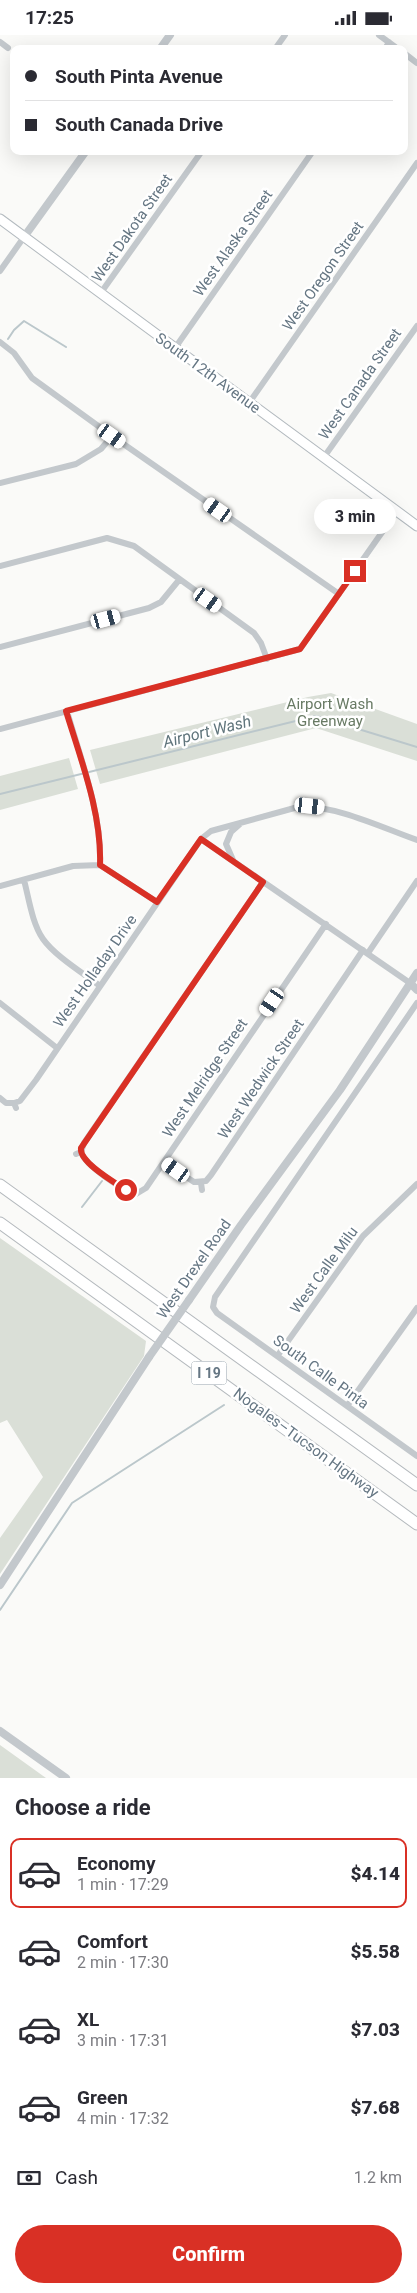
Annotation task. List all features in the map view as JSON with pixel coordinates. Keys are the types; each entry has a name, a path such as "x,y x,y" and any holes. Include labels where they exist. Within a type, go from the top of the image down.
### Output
{"highway":[{"name":"Nogales–Tucson Highway","path":"0,1185 417,1485"},
{"name":"Nogales–Tucson Highway","path":"0,1223 417,1523"}],"main road":[{"name":"South 12th Avenue","path":"0,219 417,525"}],"street":[{"path":"379,35 393,45"},
{"path":"0,42 8,48"},
{"path":"0,271 83,155"},
{"name":"West Dakota Street","path":"100,294 199,155"},
{"name":"West Alaska Street","path":"174,348 310,155"},
{"name":"West Oregon Street","path":"249,403 417,163"},
{"name":"West Canada Street","path":"324,457 417,326"},
{"path":"0,342 14,353 32,378 339,594"},
{"path":"0,483 76,464 101,449 112,436"},
{"path":"0,729 300,649 397,511"},
{"path":"0,566 107,538 134,547 254,633 261,643 267,659"},
{"path":"0,647 149,609 161,602 179,580"},
{"path":"66,711 87,782 101,842 100,865"},
{"name":"West Holladay Drive","path":"0,1098 6,1103 15,1106 24,1097 201,839 217,828 310,806 336,812 417,840"},
{"path":"233,861 226,844 231,832 242,822"},
{"path":"201,839 366,952 410,983 417,991"},
{"path":"0,886 73,866 100,865 157,902"},
{"path":"24,880 34,918 43,939 51,948 100,986"},
{"name":"West Wedwick Street","path":"200,1183 211,1175 417,881"},
{"name":"West Melridge Street","path":"263,882 78,1153 126,1190 137,1197 146,1188 326,924"},
{"name":"West Drexel Road","path":"0,1585 149,1357 241,1225 340,1091 417,973"},
{"path":"0,1003 57,1048"},
{"name":"South Calle Pinta","path":"416,1454 217,1313 213,1307 214,1297 417,1003"},
{"path":"164,1162 194,1183 200,1183 202,1190"},
{"name":"West Calle Milu","path":"278,1355 363,1235 417,1184"},
{"path":"347,1406 417,1308"},
{"path":"0,1731 66,1778"}],"green space":[{"name":"Airport Wash Greenway","path":"331,693 417,724 417,761 316,728 100,784 90,750"},
{"path":"69,758 78,789 0,810 0,776"},
{"path":"0,1238 146,1341 144,1356 0,1574 0,1538 43,1477 7,1420 0,1423"},
{"path":"0,1745 46,1778 0,1778"}],"waterway":[{"path":"8,339 24,321 66,347"},
{"name":"Airport Wash","path":"0,794 316,716 417,747"},
{"path":"82,1207 102,1181"},
{"path":"0,1610 72,1503 224,1405"}],"route":[{"path":"126,1190 86,1161 80,1150 263,882 201,839 157,902 100,865 101,842 87,782 66,711 300,649 355,571"}]}
